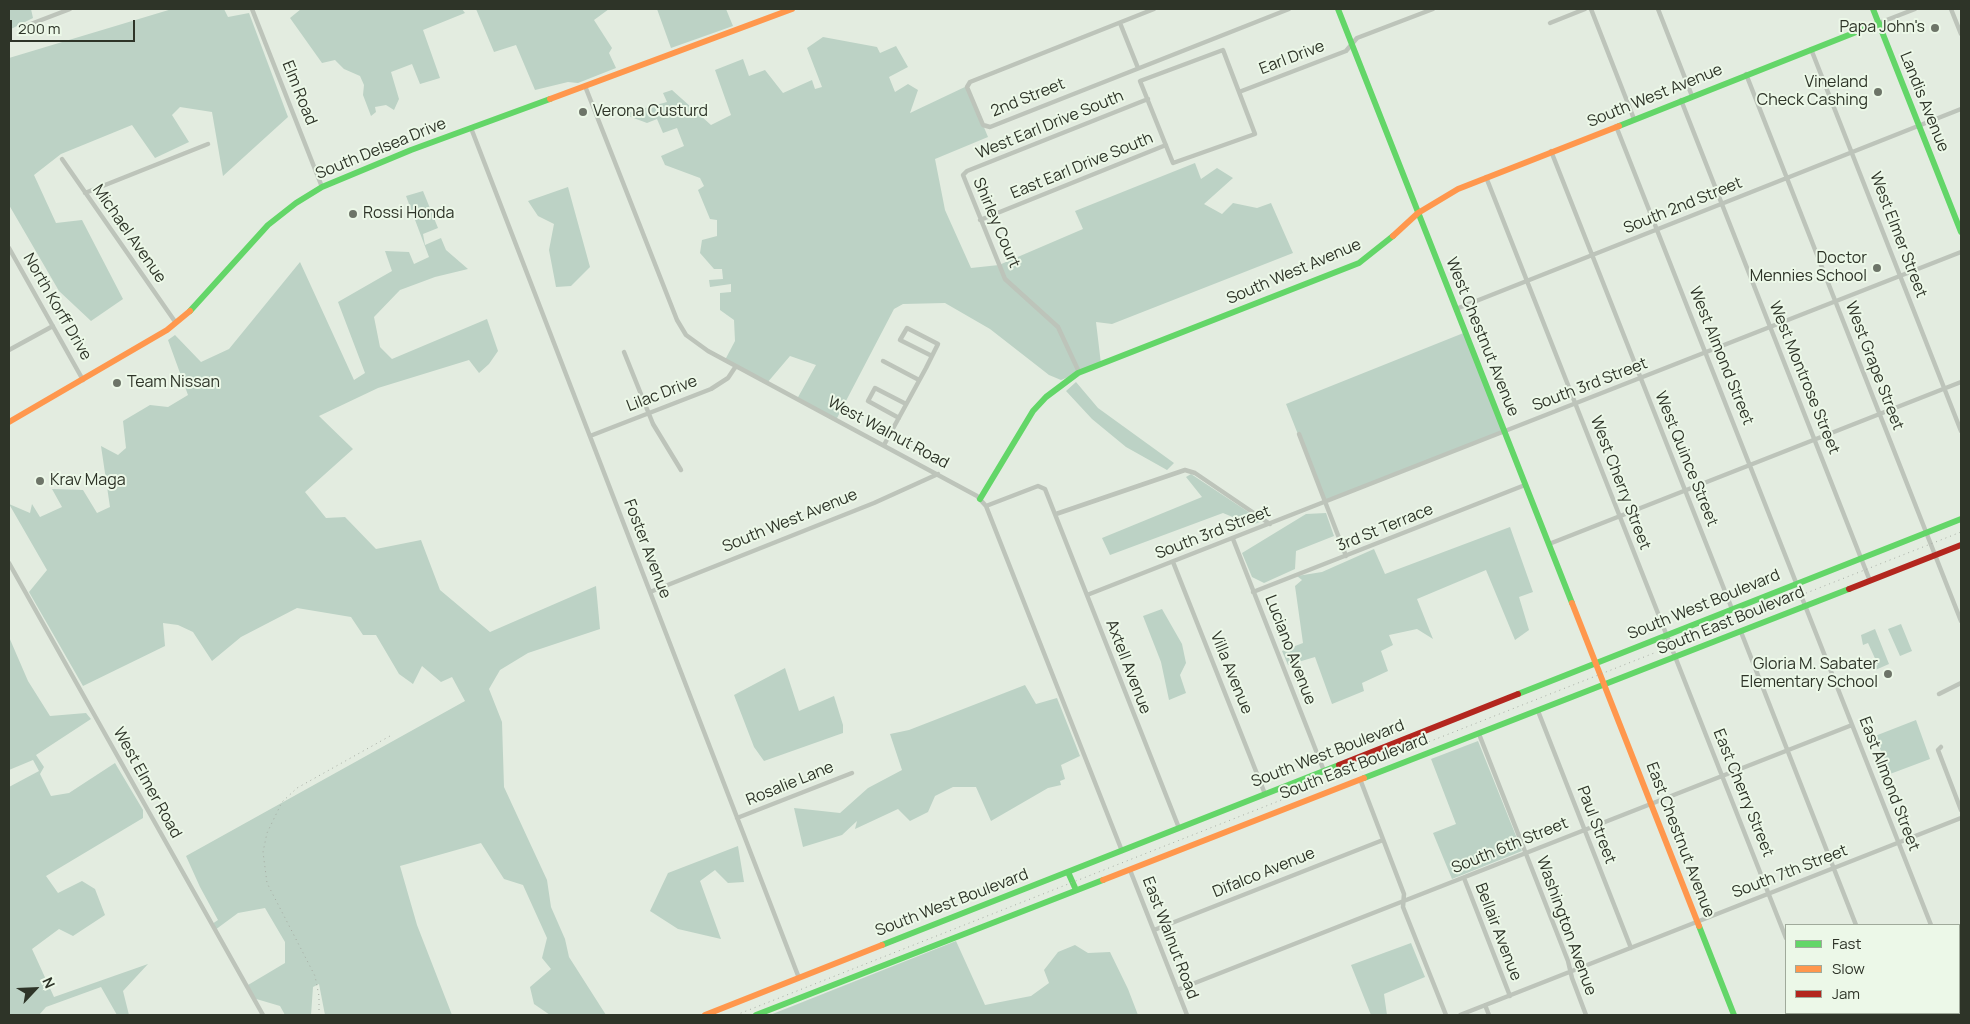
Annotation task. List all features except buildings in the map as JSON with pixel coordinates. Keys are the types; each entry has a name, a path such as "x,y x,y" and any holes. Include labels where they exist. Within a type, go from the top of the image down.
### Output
{"main road":[{"name":"South Delsea Drive","path":"9,422 157,337 176,323 205,296 268,225 296,203 322,187 471,128 792,9"},
{"name":"West Chestnut Avenue","path":"1338,9 1600,674"},
{"name":"Landis Avenue","path":"1873,9 1961,232"},
{"name":"South West Avenue","path":"980,499 1033,411 1046,397 1079,372 1358,263 1373,253 1418,213 1442,197 1486,177 1879,23"},
{"name":"South West Boulevard","path":"705,1015 1961,519"},
{"name":"South East Boulevard","path":"756,1015 1360,779 1676,658 1961,545"},
{"name":"East Chestnut Avenue","path":"1600,674 1734,1015"},
{"path":"1068,872 1076,890"}],"street":[{"path":"23,27 70,9"},
{"name":"Elm Road","path":"252,9 322,187"},
{"name":"2nd Street","path":"1154,9 970,82 967,87 983,125 990,127 1289,9"},
{"name":"Earl Drive","path":"1239,92 1346,51 1357,38 1433,9"},
{"path":"1550,23 1585,9"},
{"path":"1591,9 1634,119"},
{"path":"1658,9 1692,96"},
{"path":"1879,23 1915,9"},
{"path":"1951,9 1961,34"},
{"path":"1120,22 1138,68"},
{"name":"West Elmer Street","path":"1811,49 1961,431"},
{"path":"1223,50 1254,134 1174,164 1148,99 1140,81 1223,50"},
{"name":"West Grape Street","path":"1746,74 1961,621"},
{"name":"West Walnut Road","path":"585,86 680,327 693,342 938,474 980,499 986,506 1122,851"},
{"name":"West Earl Drive South","path":"963,175 966,171 1148,99"},
{"name":"West Montrose Street","path":"1681,100 1870,581"},
{"name":"South 2nd Street","path":"1456,309 1961,109"},
{"name":"West Almond Street","path":"1616,126 1802,596"},
{"name":"Foster Avenue","path":"471,128 799,978"},
{"path":"85,193 208,144"},
{"name":"East Earl Drive South","path":"980,220 1166,145"},
{"name":"West Quince Street","path":"1552,151 1732,609"},
{"name":"Michael Avenue","path":"62,160 176,323"},
{"name":"Shirley Court","path":"963,175 1005,279 1058,327 1079,372"},
{"name":"West Cherry Street","path":"1486,177 1676,658"},
{"name":"North Korff Drive","path":"9,248 83,380"},
{"name":"South 3rd Street","path":"1087,595 1961,252"},
{"path":"9,350 54,326"},
{"path":"884,445 899,418 906,404 932,356 938,344 907,328 900,340 932,356"},
{"path":"624,352 648,413 681,470"},
{"path":"883,360 919,380"},
{"name":"Lilac Drive","path":"590,436 720,384 731,374 736,366"},
{"path":"1548,544 1961,382"},
{"path":"899,418 868,400 875,388 906,404"},
{"path":"1299,434 1346,556"},
{"path":"1056,514 1185,470 1195,473 1270,524"},
{"name":"South West Avenue","path":"650,592 874,503 938,474"},
{"name":"3rd St Terrace","path":"1253,592 1525,485"},
{"name":"Axtell Avenue","path":"986,506 1040,486 1046,489 1179,828"},
{"name":"Luciano Avenue","path":"1233,539 1324,771"},
{"name":"Villa Avenue","path":"1173,562 1265,794"},
{"name":"West Elmer Road","path":"9,563 263,1015"},
{"name":"East Almond Street","path":"1802,596 1932,924"},
{"path":"1741,632 1856,924"},
{"name":"East Cherry Street","path":"1676,658 1785,935"},
{"path":"1940,694 1961,682"},
{"name":"Paul Street","path":"1538,711 1631,948"},
{"name":"South 6th Street","path":"1177,990 1852,724"},
{"name":"Washington Avenue","path":"1479,734 1586,1015"},
{"path":"1941,747 1938,750 1961,810"},
{"name":"Rosalie Lane","path":"737,818 852,773"},
{"path":"1360,779 1404,894 1404,907 1446,1015"},
{"name":"South 7th Street","path":"1460,1015 1961,818"},
{"name":"Difalco Avenue","path":"1154,930 1383,840"},
{"name":"East Walnut Road","path":"1130,870 1186,1015"},
{"name":"Bellair Avenue","path":"1464,878 1510,996"},
{"path":"1485,1006 1489,1015"},
{"path":"1811,1015 1817,1014"}],"green space":[{"path":"9,9 31,9 33,18 9,30"},
{"path":"172,9 224,9 228,17 249,13 288,117 223,176 212,112 180,107 172,115 189,142 155,158 132,125 61,154 34,175 56,223 82,220 123,299 91,321 59,291 9,205 9,58"},
{"path":"301,9 462,9 465,13 423,30 440,78 420,84 412,64 391,72 399,99 394,110 386,105 375,107 376,112 371,116 363,95 364,85 360,76 344,69 335,60 322,63 290,18"},
{"path":"476,9 609,9 594,20 612,48 609,53 616,68 578,83 568,82 535,90 516,45 494,52"},
{"path":"657,9 726,9 733,26 671,48"},
{"path":"823,37 877,47 880,53 896,46 908,67 889,77 895,92 908,84 918,90 910,113 967,86 988,137 935,159 945,210 971,268 999,265 1083,229 1075,211 1195,163 1201,179 1217,168 1233,178 1204,204 1222,214 1233,203 1257,208 1271,203 1293,253 1112,324 1096,322 1101,364 1061,380 1049,375 990,329 945,303 903,304 894,309 836,420 797,399 816,365 790,356 767,383 725,360 735,341 734,320 720,310 720,293 731,292 731,284 710,287 709,280 723,279 722,269 714,269 700,253 702,240 717,236 717,220 710,219 698,190 704,186 700,178 665,165 661,156 684,146 677,128 663,133 657,119 647,123 623,114 667,102 663,93 672,90 711,125 731,115 715,70 743,59 749,76 765,70 783,93 812,80 815,89 822,87 807,48"},
{"path":"568,187 590,267 571,286 556,287 549,250 554,224 538,216 528,201"},
{"path":"423,191 438,228 423,234 425,245 441,238 446,250 468,269 435,277 400,290 374,317 380,347 392,359 487,319 498,351 489,364 479,373 469,360 378,388 319,416 353,449 305,492 326,518 345,517 376,549 421,540 440,590 490,632 596,586 600,629 528,653 500,670 489,689 502,722 504,787 547,880 551,907 565,939 569,957 606,1015 550,1015 534,1004 530,987 551,969 542,958 547,938 523,885 504,879 481,843 400,866 417,925 452,1015 325,1015 319,984 313,987 311,1015 285,1015 280,1006 253,998 248,985 285,963 285,942 265,908 238,913 215,930 212,924 218,920 186,856 465,701 452,677 441,682 422,666 413,684 399,674 376,635 363,635 351,617 297,608 241,637 212,661 193,632 178,625 163,623 165,646 83,686 29,592 47,570 9,504 30,513 32,504 40,517 62,507 52,489 83,490 97,513 110,507 101,446 118,455 126,448 123,421 150,405 168,407 188,395 168,340 175,335 201,362 229,349 300,262 354,380 365,373 338,302 392,271 385,251 409,252 414,264 429,257 406,196"},
{"path":"1466,332 1505,432 1325,503 1286,404"},
{"path":"1076,382 1098,408 1174,463 1167,470 1126,447 1092,419 1066,391"},
{"path":"1191,474 1262,521 1252,525 1223,513 1110,555 1102,538 1202,497 1186,477"},
{"path":"1326,513 1334,536 1296,551 1295,569 1264,583 1252,577 1242,553 1306,514"},
{"path":"1510,527 1533,592 1519,597 1529,630 1515,640 1486,570 1417,599 1433,639 1417,629 1389,635 1393,645 1381,651 1388,671 1362,683 1364,691 1332,704 1315,657 1288,665 1282,651 1303,643 1295,586 1302,580 1297,576 1322,572 1374,549 1385,574"},
{"path":"1162,609 1182,644 1186,663 1180,675 1186,693 1169,700 1161,662 1143,616"},
{"path":"1901,624 1912,651 1900,656 1888,629"},
{"path":"1875,629 1889,664 1873,671 1872,667 1878,665 1868,643 1863,645 1861,635"},
{"path":"9,637 28,681 50,716 86,713 91,719 36,755 44,767 40,774 51,796 69,793 115,763 143,810 143,818 46,876 58,893 82,881 95,889 105,915 73,936 59,929 32,949 54,997 148,964 123,991 129,1015 117,1015 101,987 46,1007 39,1015 9,1015 9,787 39,771 33,760 9,770"},
{"path":"785,668 799,711 834,696 843,725 843,733 764,761 754,747 734,695"},
{"path":"1025,685 1036,704 1057,698 1080,756 1061,765 1065,779 1060,781 1061,785 1048,788 991,821 976,787 953,787 935,796 928,812 910,821 898,809 855,829 857,821 842,835 803,847 794,808 840,813 868,788 902,770 890,734 909,730"},
{"path":"1916,720 1930,759 1890,774 1875,736"},
{"path":"1478,741 1522,851 1452,879 1433,833 1456,824 1431,759"},
{"path":"738,846 744,882 728,883 715,870 700,881 721,939 678,929 650,911 668,873"},
{"path":"956,941 985,1005 1031,996 1049,983 1044,970 1058,952 1075,945 1088,953 1110,952 1138,1015 770,1015"},
{"path":"1411,943 1425,977 1384,994 1387,1015 1371,1015 1351,965"}],"railway":[{"path":"736,1015 1961,532"},
{"path":"319,1015 319,996 315,976 267,883 263,852 267,833 282,802 297,788 390,736"}],"traffic: fast":[{"path":"1338,9 1572,603"},
{"path":"1873,9 1961,232"},
{"path":"1619,126 1879,23"},
{"path":"190,311 268,225 296,203 322,187 411,150 550,99"},
{"path":"980,499 1033,411 1046,397 1078,373 1359,263 1393,236"},
{"path":"1518,694 1961,519"},
{"path":"1364,778 1849,589"},
{"path":"882,945 1339,765"},
{"path":"1068,872 1076,890"},
{"path":"756,1015 1103,880"},
{"path":"1699,926 1734,1015"}],"traffic: slow":[{"path":"550,99 792,9"},
{"path":"1393,236 1418,213 1458,189 1619,126"},
{"path":"9,422 167,330 190,311"},
{"path":"1572,603 1699,926"},
{"path":"1103,880 1364,778"},
{"path":"705,1015 882,945"}],"traffic: jam":[{"path":"1849,589 1961,545"},
{"path":"1339,765 1518,694"}],"place":[{"name":"Papa John's","path":"1935,28"},
{"name":"Vineland Check Cashing","path":"1878,92"},
{"name":"Verona Custurd","path":"583,112"},
{"name":"Rossi Honda","path":"353,214"},
{"name":"Doctor Mennies School","path":"1877,268"},
{"name":"Team Nissan","path":"117,383"},
{"name":"Krav Maga","path":"40,481"},
{"name":"Gloria M. Sabater Elementary School","path":"1888,674"}]}
